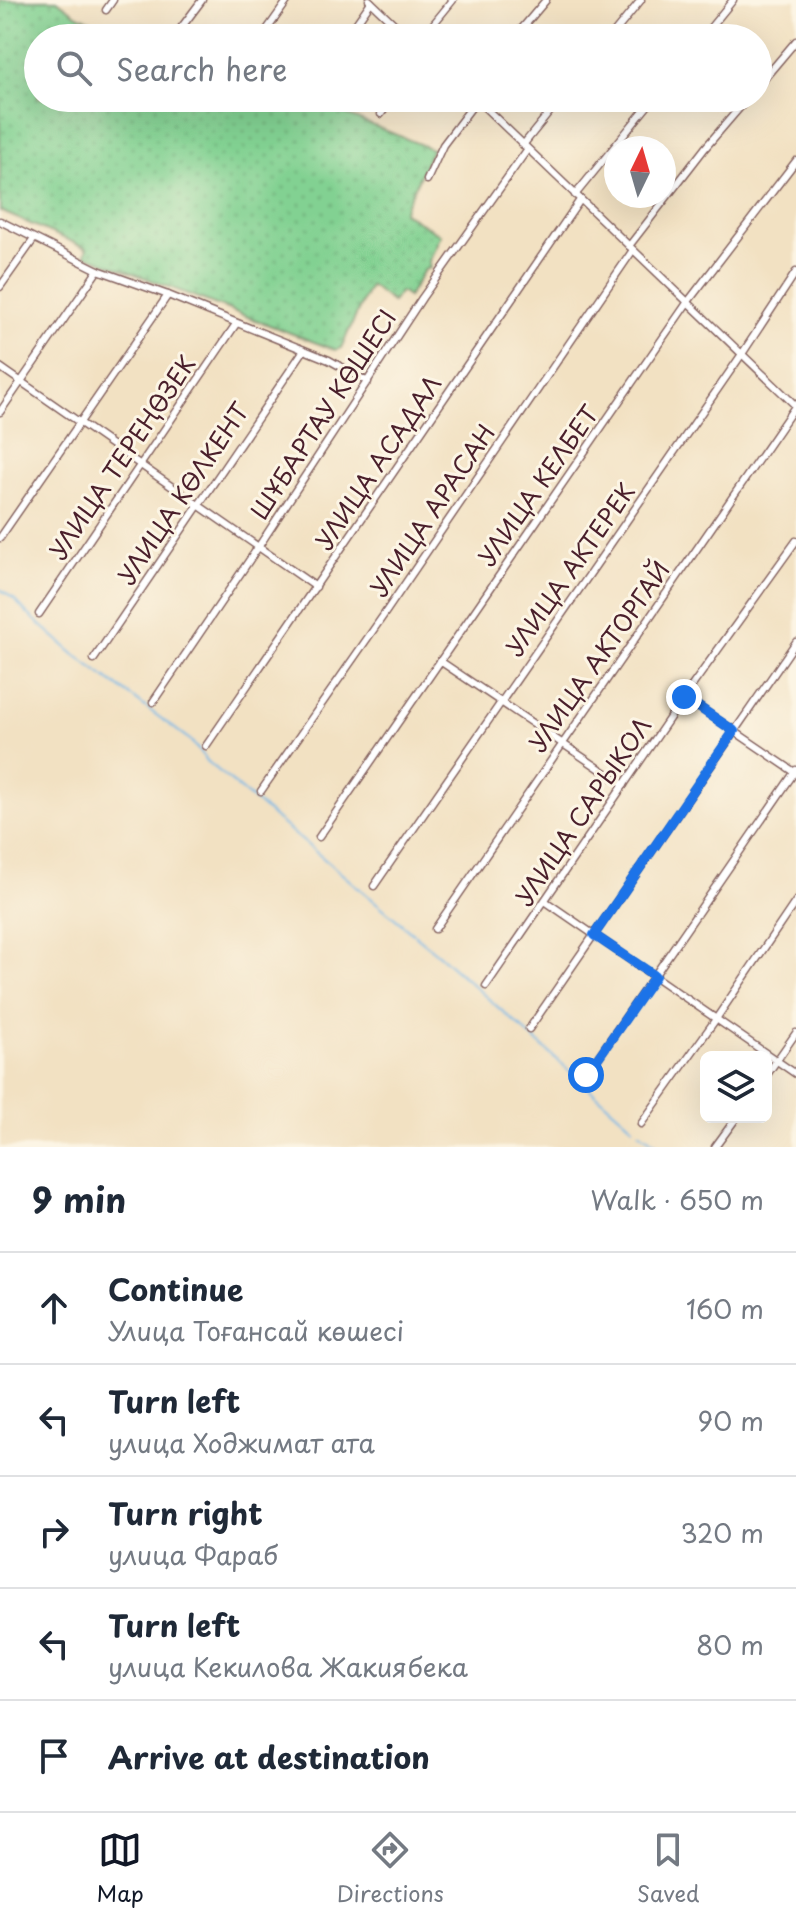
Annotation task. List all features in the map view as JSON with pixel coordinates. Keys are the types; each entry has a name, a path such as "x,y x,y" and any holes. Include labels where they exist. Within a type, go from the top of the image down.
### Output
{"street":[{"path":"106,10 113,0"},
{"path":"184,24 202,0"},
{"path":"271,24 288,0"},
{"path":"433,24 453,0"},
{"path":"526,24 546,0"},
{"path":"621,24 641,0"},
{"path":"713,24 733,0"},
{"path":"355,24 370,1 394,24"},
{"path":"772,72 793,51 796,41"},
{"path":"427,180 443,145 467,112"},
{"path":"489,112 796,406"},
{"name":"ШҰБАРТАУ КӨШЕСІ","path":"153,702 422,298 551,112"},
{"name":"УЛИЦА АСАДАЛ","path":"206,746 578,198 643,112"},
{"name":"УЛИЦА АРАСАН","path":"261,791 631,248 705,148 736,112"},
{"name":"УЛИЦА КЕЛБЕТ","path":"319,837 687,303 796,161"},
{"path":"0,221 98,270 329,360 368,382"},
{"path":"0,287 34,239"},
{"path":"0,412 98,270"},
{"name":"УЛИЦА АКТЕРЕК","path":"374,886 796,272"},
{"path":"0,538 168,295"},
{"name":"УЛИЦА ТЕРЕҢӨЗЕК","path":"39,614 236,324"},
{"name":"УЛИЦА КӨЛКЕНТ","path":"94,659 304,350"},
{"path":"0,367 316,587"},
{"name":"УЛИЦА АКТОРГАЙ","path":"435,929 796,406"},
{"name":"УЛИЦА САРЫКОЛ","path":"486,986 684,697 796,541"},
{"path":"529,1029 796,642"},
{"path":"440,661 624,785"},
{"path":"586,1075 796,772 684,697"},
{"path":"545,901 796,1074"},
{"path":"641,1124 796,901"},
{"path":"772,1068 796,1033"},
{"path":"715,1147 733,1123"}],"green space":[{"path":"0,0 57,0 98,24 24,24 24,112 339,112 432,149 403,212 441,235 429,261 430,268 424,270 408,297 400,292 392,302 370,285 341,348 335,350 85,255 87,248 0,211"}],"waterway":[{"path":"0,589 74,654 190,740 208,762 439,955 579,1079"},
{"path":"583,1083 633,1127"},
{"path":"639,1132 661,1147"}],"route":[{"path":"586,1075 655,976 594,935 734,731 684,697"}]}
